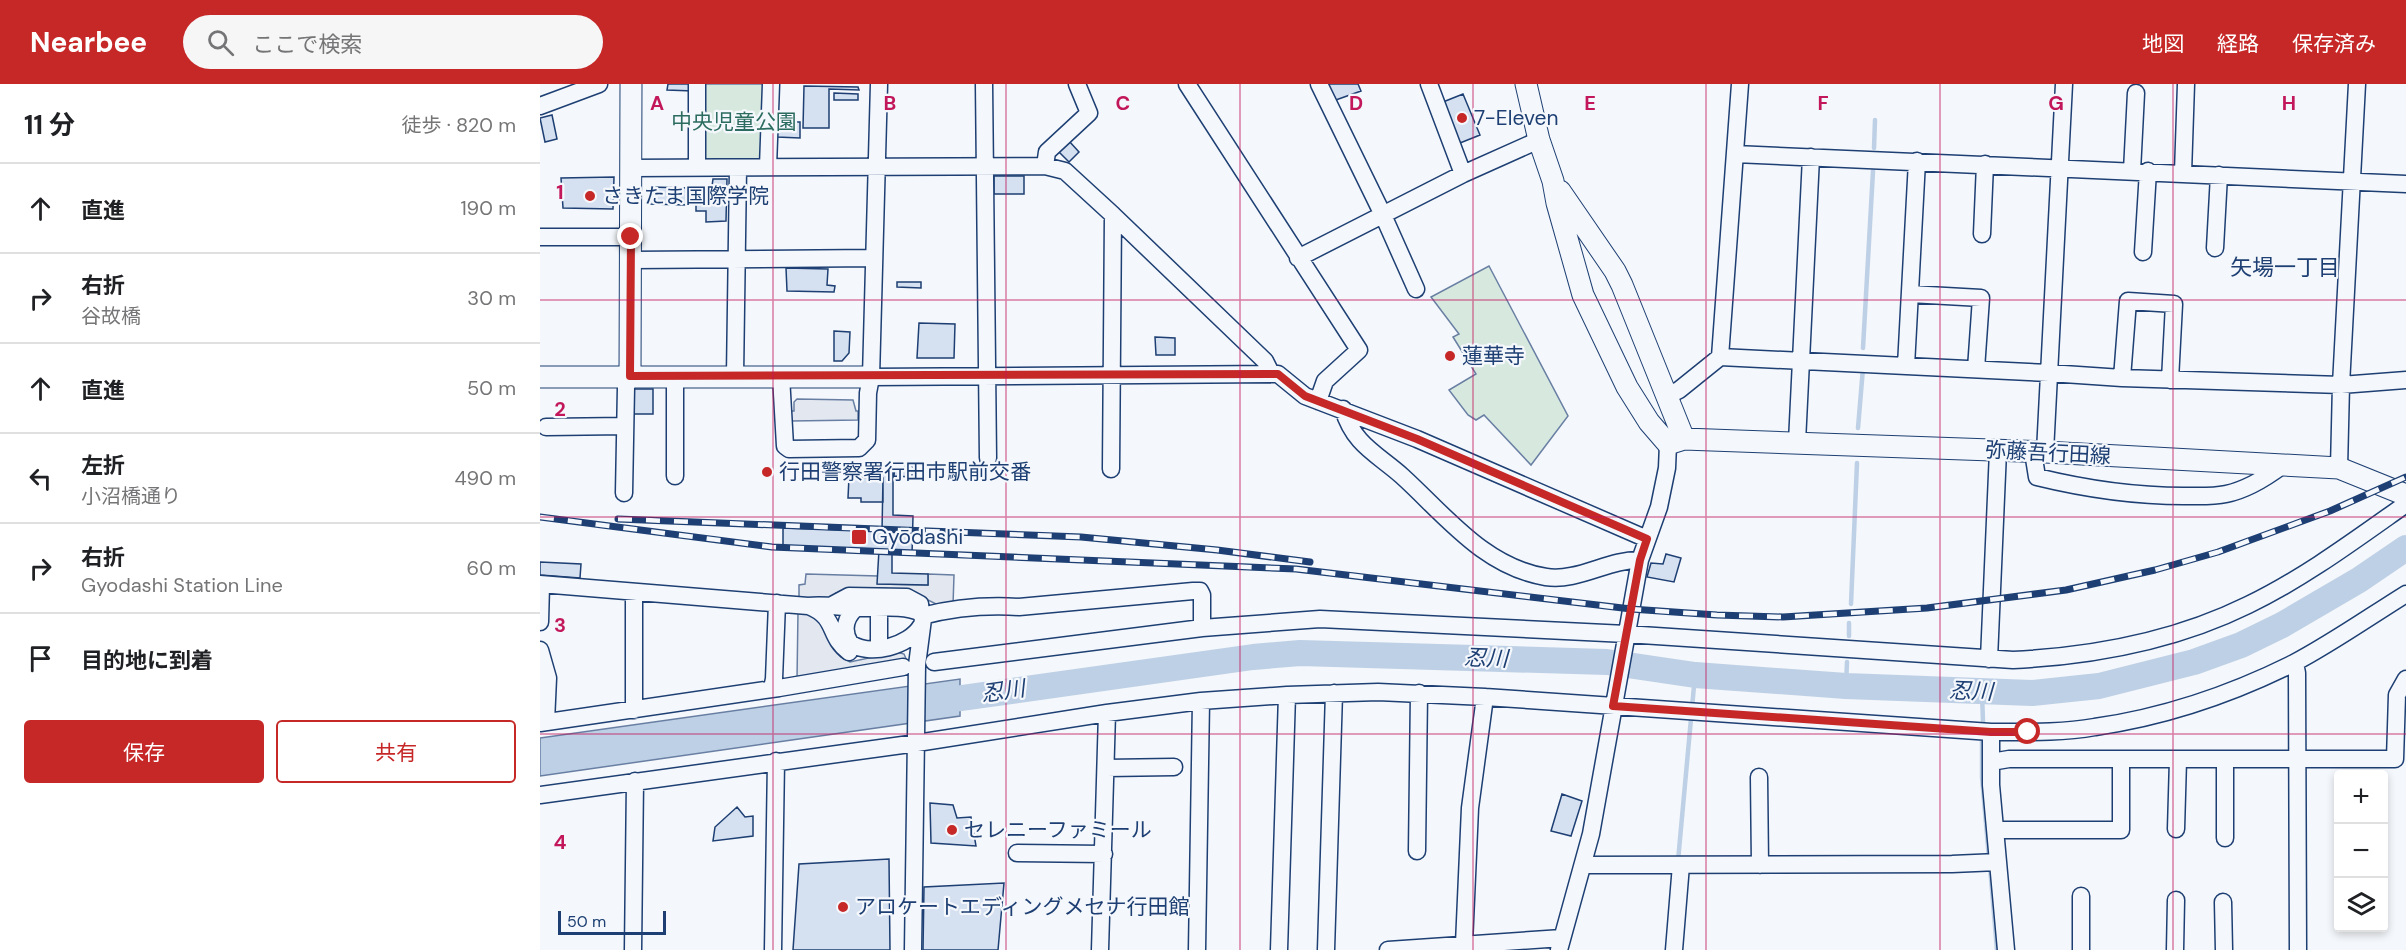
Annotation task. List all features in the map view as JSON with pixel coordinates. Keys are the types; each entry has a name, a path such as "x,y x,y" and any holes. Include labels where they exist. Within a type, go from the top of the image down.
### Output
{"main road":[{"path":"630,376 632,84"},
{"path":"1526,84 1539,140 1553,181 1583,295 1627,387 1649,422 1676,442"},
{"path":"1553,181 1615,271 1667,396 1676,442"},
{"path":"540,377 871,377"},
{"name":"弥藤吾行田線","path":"1676,442 1797,442 2339,468 2406,495"}],"street":[{"path":"540,106 599,84"},
{"path":"697,84 697,168"},
{"path":"768,167 771,84"},
{"path":"781,376 785,446 789,448 859,448 864,445 867,440 868,393 871,377 879,84"},
{"path":"984,84 988,458"},
{"path":"1045,166 1047,152 1089,113 1077,84"},
{"path":"1187,84 1359,350 1325,381 1318,401"},
{"path":"1318,84 1383,215 1416,289"},
{"path":"1429,84 1463,174"},
{"path":"1720,357 1740,84"},
{"path":"2064,84 2049,373 2037,477 2083,488 2154,496 2209,496 2227,494 2266,477 2283,465"},
{"path":"2183,173 2187,84"},
{"path":"2339,468 2341,385 2357,84"},
{"path":"2136,93 2144,252"},
{"path":"1298,258 1463,174 1539,140"},
{"path":"1735,154 2406,184"},
{"path":"1797,442 1810,157"},
{"path":"1906,366 1917,161"},
{"path":"1982,234 1985,164"},
{"path":"631,168 1045,166 1065,171 1265,361 1271,374"},
{"path":"735,376 738,168"},
{"path":"2215,248 2219,175"},
{"path":"1111,469 1113,215"},
{"path":"540,237 631,237"},
{"path":"631,260 874,258"},
{"path":"1910,294 1981,298 1976,369"},
{"path":"2122,378 2128,301 2174,304 2170,380"},
{"path":"1667,396 1685,386 1720,357 2170,380 2341,385 2406,380"},
{"path":"871,377 1112,374 1271,374 1283,376 1305,396 1417,439 1647,539"},
{"path":"624,493 626,387 630,376"},
{"path":"675,376 675,476"},
{"path":"1343,409 1352,432 1369,451 1400,474 1466,538 1517,568 1548,577 1565,576 1624,561 1640,560"},
{"path":"546,427 625,426"},
{"path":"1388,950 1464,944 1560,944 1583,865 1640,560 1676,442"},
{"path":"1989,659 1998,451"},
{"path":"540,650 548,678 543,723 918,666 1202,628 1320,619 1826,649 1857,648 1891,653 1989,659 2073,657 2167,637 2248,606 2321,564 2406,504"},
{"path":"540,622 540,585 808,606 833,604 856,608 879,602"},
{"path":"833,604 849,596 879,602 922,618 936,612 1200,591 1202,628"},
{"path":"634,593 634,710"},
{"path":"540,795 1107,713 1201,701 1334,693 1419,693 1613,704 1991,732 2068,730 2155,715 2221,694 2295,663 2406,594"},
{"path":"879,602 881,647"},
{"path":"772,688 777,603"},
{"path":"808,606 825,614 841,647 849,652 860,654 909,640 917,633 922,618"},
{"path":"856,608 849,615 846,624 847,639 855,646 905,649 918,666"},
{"path":"913,950 918,666 922,618"},
{"path":"2295,663 2297,673 2298,950"},
{"path":"1990,762 2009,759 2400,759 2397,695 2406,679"},
{"path":"1326,950 1334,693"},
{"path":"1417,851 1419,693"},
{"path":"1279,950 1287,695"},
{"path":"1464,944 1470,808 1485,697"},
{"path":"1197,950 1201,701"},
{"path":"1100,950 1107,713"},
{"path":"1991,732 1990,762 2006,950"},
{"path":"1996,830 2121,830 2121,760"},
{"path":"2176,829 2178,760"},
{"path":"2225,760 2225,838"},
{"path":"773,950 776,761"},
{"path":"1106,768 1174,767"},
{"path":"1759,777 1760,865"},
{"path":"633,950 635,781"},
{"path":"1017,853 1104,854"},
{"path":"1583,865 1998,862"},
{"path":"1674,950 1681,865"},
{"path":"2080,896 2081,950"},
{"path":"2175,900 2175,950"},
{"path":"2223,902 2224,950"}],"green space":[{"name":"中央児童公園","path":"705,84 764,84 762,161 705,162"},
{"path":"1489,266 1568,416 1531,465 1484,415 1476,420 1468,415 1449,390 1476,374 1453,337 1459,334 1431,297"}],"shaded area":[{"path":"797,399 853,400 856,411 858,411 858,420 791,421 791,411 794,411 794,402"},
{"path":"806,574 878,576 878,584 928,585 928,574 954,575 953,605 940,606 914,593 847,590 836,593 830,598 799,598 799,585 805,584"},
{"path":"798,612 816,613 833,646 841,657 850,662 897,652 904,654 907,661 797,680"}],"water":[{"path":"960,679 960,716 540,776 540,738"}],"building":[{"path":"668,84 693,84 693,91 667,90"},
{"path":"1327,84 1358,84 1361,91 1333,101"},
{"path":"804,86 858,87 859,90 829,89 829,128 803,128"},
{"path":"834,93 858,94 858,100 834,100"},
{"path":"1463,94 1480,135 1460,143 1443,102"},
{"path":"552,115 557,139 545,142 540,118"},
{"path":"777,122 800,122 800,138 777,137"},
{"path":"1069,141 1079,152 1069,162 1059,152"},
{"path":"994,176 1024,176 1024,194 994,194"},
{"path":"614,177 613,209 563,208 561,178"},
{"path":"713,179 727,179 726,221 706,222 706,211 696,211 696,186 712,186"},
{"path":"650,187 688,188 687,205 650,204"},
{"path":"786,268 828,269 827,285 835,286 834,292 787,291"},
{"path":"897,282 921,282 921,288 897,287"},
{"path":"919,323 955,324 954,358 917,358"},
{"path":"834,331 850,332 849,353 842,361 834,361"},
{"path":"1155,337 1175,338 1175,355 1156,355"},
{"path":"634,389 653,389 653,414 630,414"},
{"path":"895,465 913,466 912,477 894,476"},
{"path":"871,467 893,468 893,515 913,516 912,555 892,554 892,573 928,574 928,585 877,584 879,550 783,546 783,528 882,531 883,478 871,478"},
{"path":"849,477 883,478 883,502 861,502 861,498 848,498"},
{"path":"1666,554 1681,558 1674,582 1647,577 1651,563 1663,564"},
{"path":"540,562 581,564 580,578 540,575"},
{"path":"1562,794 1582,801 1571,836 1551,831"},
{"name":"セレニーファミール","path":"930,803 953,805 957,818 971,817 976,846 931,843"},
{"path":"737,807 745,817 753,816 753,836 713,841 715,827"},
{"name":"アロケートエディングメセナ行田館","path":"889,859 890,950 793,950 799,864"},
{"path":"1004,883 998,950 923,950 924,887"}],"waterway":[{"path":"1874,148 1875,120"},
{"path":"1863,348 1873,171"},
{"path":"1858,428 1863,368"},
{"path":"1851,604 1857,463"},
{"name":"忍川","path":"926,703 1253,657 1300,653 1607,662 1695,675 1846,686 2032,693 2099,686 2194,662 2241,645 2282,625 2359,580 2406,548"},
{"path":"1849,623 1849,636"},
{"path":"1846,686 1847,662"},
{"path":"1678,861 1695,675"},
{"path":"1982,693 1983,722"},
{"path":"1982,738 1982,777 1989,858"},
{"path":"1990,866 1997,950"}],"railway":[{"path":"540,517 772,547 1296,569 1631,609 1783,617 1927,608 2066,590 2155,570 2218,552 2330,511 2406,477"},
{"path":"618,519 1081,537 1217,550 1310,562"}],"place":[{"name":"7-Eleven","path":"1462,118"},
{"name":"さきたま国際学院","path":"590,196"},
{"name":"蓮華寺","path":"1450,356"},
{"name":"行田警察署行田市駅前交番","path":"767,472"},
{"name":"Gyōdashi","path":"859,537"},
{"name":"セレニーファミール","path":"952,830"},
{"name":"アロケートエディングメセナ行田館","path":"843,907"}],"district":[{"name":"矢場一丁目","path":"2285,267"}],"route":[{"path":"631,237 630,376 1278,374 1305,396 1417,439 1647,539 1640,560 1613,706 1991,732 2028,732"}]}
